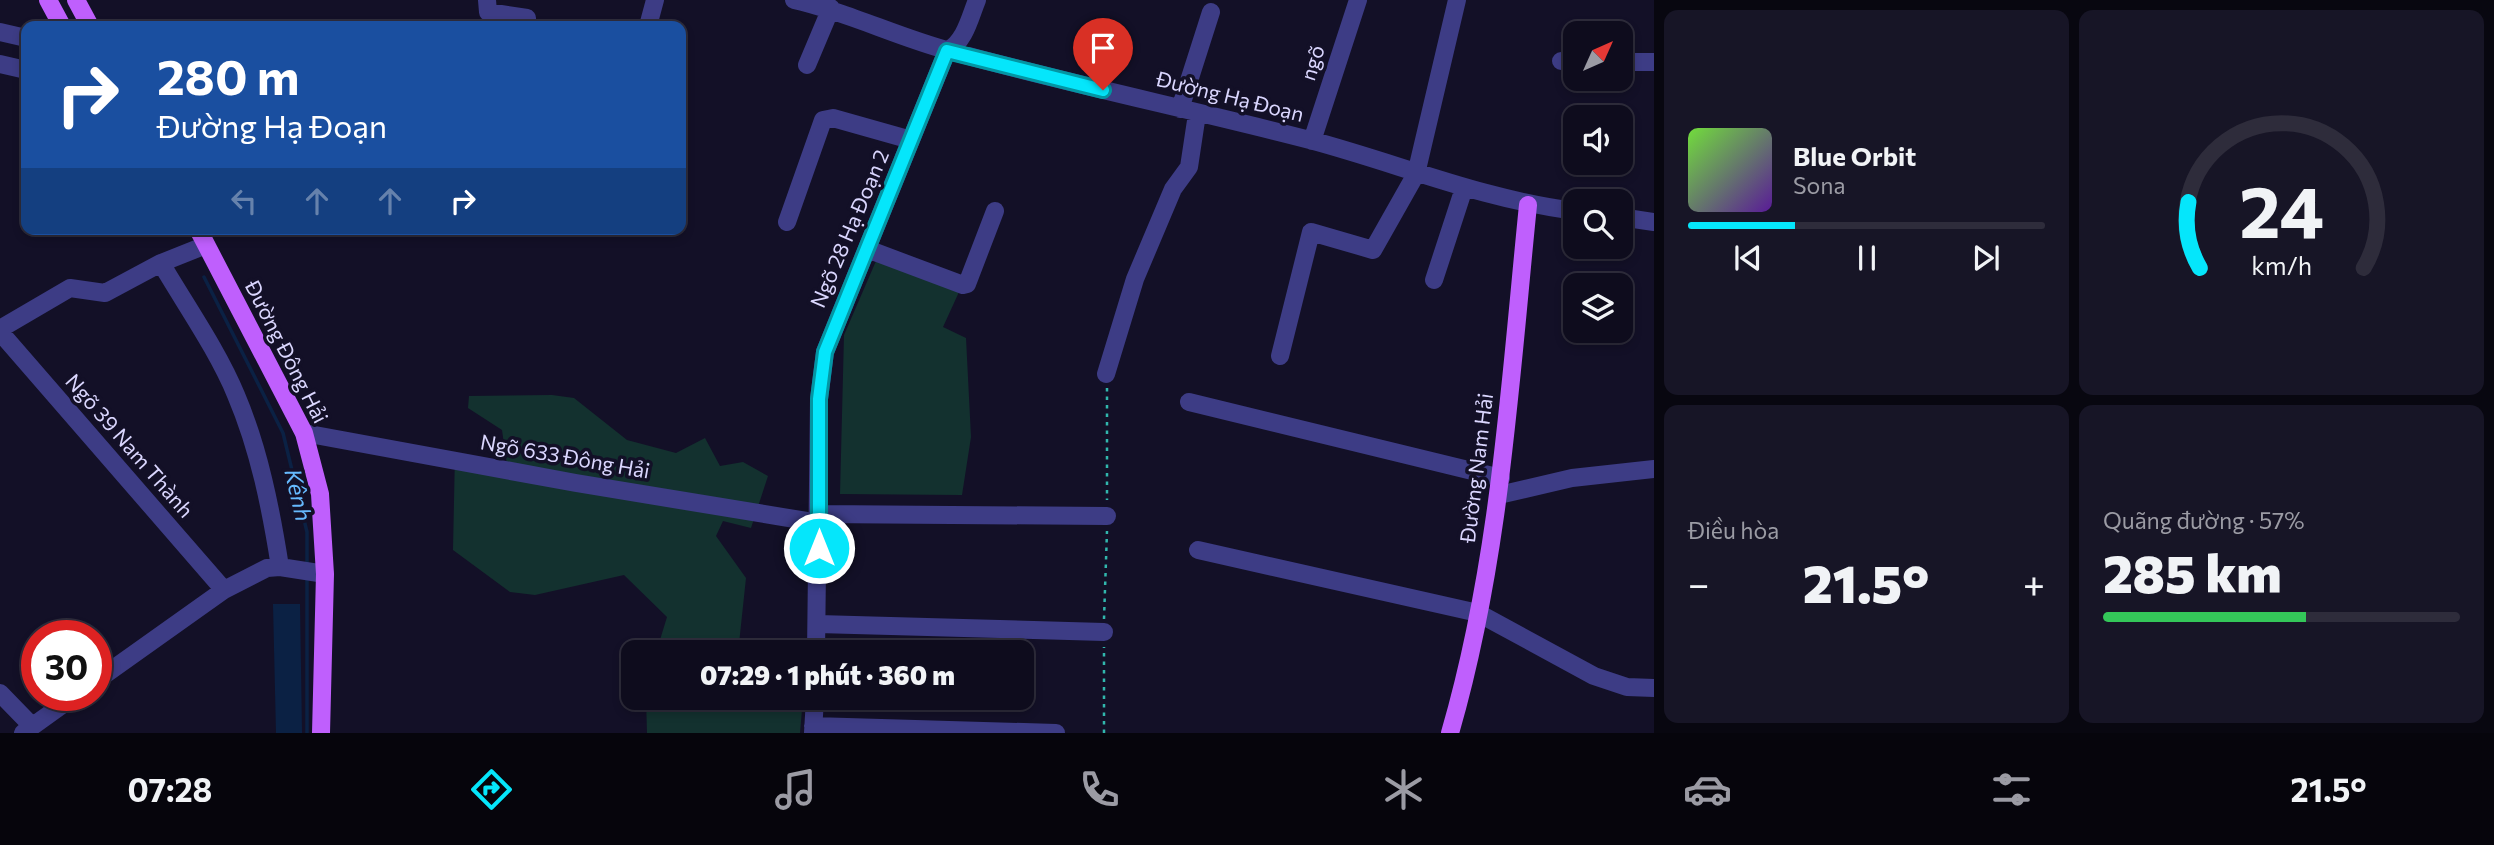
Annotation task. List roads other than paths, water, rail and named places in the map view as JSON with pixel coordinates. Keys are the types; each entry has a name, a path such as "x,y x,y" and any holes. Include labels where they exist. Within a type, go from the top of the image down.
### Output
{"main road":[{"path":"48,0 59,21"},
{"path":"76,0 87,21"},
{"name":"Đường Nam Hải","path":"1450,733 1478,613 1500,486 1528,205"},
{"name":"Đường Đông Hải","path":"202,237 304,433 320,494 321,733"}],"street":[{"path":"487,0 488,12 527,18"},
{"path":"649,21 655,0"},
{"name":"Đường Hạ Đoạn","path":"794,0 831,8 947,51 1312,141 1528,205 1563,209"},
{"name":"Ngõ 28 Hạ Đoạn 2","path":"817,640 819,399 825,352 947,51 954,47 964,33 977,0"},
{"name":"ngõ","path":"1312,141 1358,0"},
{"path":"1280,356 1311,232 1373,250 1416,174 1457,0"},
{"path":"807,65 831,8"},
{"path":"1107,374 1135,279 1173,189 1189,167 1189,111 1211,12"},
{"path":"0,32 21,37"},
{"path":"1633,62 1654,62"},
{"path":"0,64 21,69"},
{"path":"787,222 823,120 833,118 911,141"},
{"path":"1434,280 1464,188"},
{"path":"867,249 963,285 967,284 995,211"},
{"path":"1633,220 1654,222"},
{"name":"Ngõ 39 Nam Thành","path":"202,237 105,293 70,288 0,330 224,590"},
{"path":"161,263 236,394 259,463 273,521 280,567"},
{"path":"1189,402 1500,486 1654,470"},
{"name":"Ngõ 633 Đông Hải","path":"304,433 576,483 819,518 1107,516"},
{"path":"1198,550 1478,613 1594,676 1627,687 1654,688"},
{"path":"112,670 224,590 267,568 280,567 320,574"},
{"path":"818,624 1104,632"},
{"path":"0,693 27,729 53,711"},
{"path":"814,710 813,730 1056,733"}],"water":[{"path":"273,604 300,604 302,733 276,733"}],"waterway":[{"name":"Kênh","path":"204,277 283,433 307,532 307,566"},
{"name":"Kênh","path":"307,578 307,733"}]}
